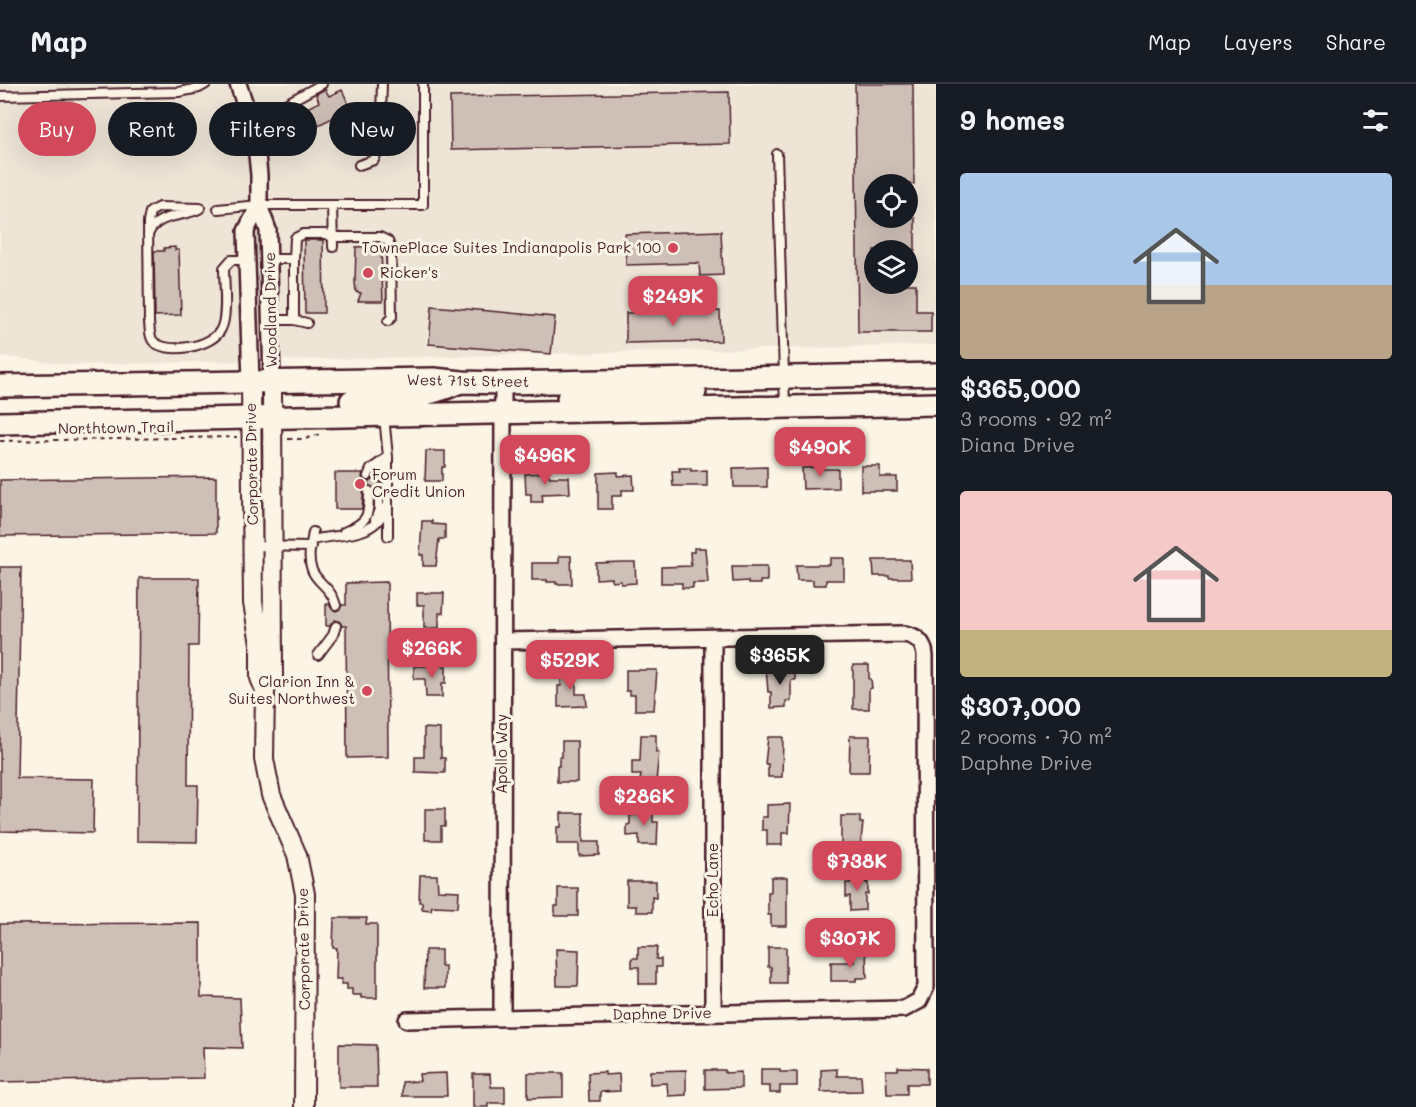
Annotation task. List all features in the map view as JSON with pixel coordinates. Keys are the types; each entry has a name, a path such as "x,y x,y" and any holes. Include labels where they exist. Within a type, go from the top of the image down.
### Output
{"main road":[{"name":"West 71st Street","path":"0,386 434,379 503,383 936,374"},
{"path":"596,411 631,400 664,394 766,390 781,384 785,377"},
{"path":"503,413 510,405 521,400 603,395 669,379"},
{"path":"265,414 309,402 396,400 435,393 462,382"},
{"name":"West 71st Street","path":"0,423 265,414 383,415 936,404"}],"street":[{"name":"Woodland Drive","path":"238,84 251,122 256,146 259,205 268,230 272,381 265,414"},
{"name":"Woodland Drive","path":"251,382 246,231 259,205"},
{"name":"Corporate Drive","path":"251,382 265,414 274,546 273,676 265,690"},
{"name":"Apollo Way","path":"502,1017 503,383"},
{"name":"Corporate Drive","path":"265,414 253,546 253,603 260,644 260,678 265,690 263,745 266,776 271,795 297,855 303,882 304,1107"},
{"path":"503,641 904,634 919,640 924,647 925,656 931,846"},
{"name":"Echo Lane","path":"713,638 713,1014"},
{"name":"Daphne Drive","path":"407,1020 904,1009 915,1004 924,993 926,982 931,846"}],"lane":[{"path":"0,96 179,92 199,88 206,84"},
{"path":"289,102 322,84"},
{"path":"359,165 374,160 380,146 382,84"},
{"path":"218,209 259,205 423,205 423,84"},
{"path":"777,154 785,408"},
{"path":"332,205 333,247"},
{"path":"148,236 156,223 175,215 191,213 200,208 154,208 150,212 148,236 150,335 153,341 163,347 198,346 210,342 218,335 224,319 224,267 231,260 246,260"},
{"path":"294,320 295,238 303,234 325,234 333,237 380,237 388,241 391,250 392,317 388,321"},
{"path":"270,259 294,259"},
{"path":"272,320 294,320 307,323"},
{"path":"383,415 382,461 388,503 388,536"},
{"path":"373,476 371,469 382,461"},
{"path":"374,492 379,509 374,525"},
{"path":"347,534 362,528 371,520 374,509 374,492"},
{"path":"334,536 362,524 366,519 374,492"},
{"path":"253,546 274,546 363,532 374,525 388,503"},
{"path":"312,540 309,559 313,572 333,594 336,604"},
{"path":"318,654 333,635 336,626"}],"path":[{"name":"Northtown Trail","path":"0,441 232,436"}],"shaded area":[{"path":"0,84 936,84 936,345 70,365 0,356"}],"building":[{"path":"855,84 913,84 914,174 864,174 864,228 915,228 915,240 864,240 864,294 916,294 916,311 931,311 931,332 858,332"},
{"path":"325,89 329,96 342,90 348,102 329,102 329,120 317,126 317,103 319,102 316,94"},
{"path":"729,92 730,144 451,150 450,97"},
{"name":"TownePlace Suites Indianapolis Park 100","path":"721,231 723,275 700,276 699,263 626,265 625,234"},
{"path":"304,240 323,240 324,313 305,313"},
{"name":"Ricker's","path":"381,246 383,301 358,301 361,293 356,292 356,247"},
{"path":"175,247 175,250 179,250 181,315 155,316 154,251 164,251 164,248"},
{"path":"432,306 555,317 551,354 429,344"},
{"path":"720,311 721,341 626,343 626,313"},
{"path":"426,451 445,451 442,481 425,481"},
{"path":"861,466 880,466 880,477 897,477 897,491 861,491"},
{"path":"767,467 767,487 734,487 733,468"},
{"path":"818,467 818,469 838,469 838,488 803,489 802,468"},
{"path":"679,468 691,468 691,471 707,470 707,486 673,486 672,471 680,471"},
{"path":"618,472 618,476 633,475 634,490 622,490 622,496 612,496 612,509 598,509 598,473"},
{"name":"Forum Credit Union","path":"335,473 363,473 362,477 365,481 369,482 373,479 377,483 382,482 382,487 374,488 368,485 364,487 362,509 335,509"},
{"path":"542,473 550,477 569,477 570,493 542,494 543,502 531,502 531,494 526,494 525,474"},
{"path":"216,477 216,533 0,536 0,480"},
{"path":"422,521 445,525 445,539 439,539 436,566 423,566 423,555 420,555"},
{"path":"694,548 705,548 708,583 693,583 693,588 682,588 682,583 661,583 661,567 691,566 690,552 694,552"},
{"path":"559,556 571,556 572,584 532,580 532,563 559,563"},
{"path":"830,558 844,558 844,580 826,580 826,585 813,585 813,580 797,580 796,565 830,565"},
{"path":"873,560 910,560 911,578 874,576"},
{"path":"635,562 636,583 621,584 621,581 612,582 612,578 596,579 596,563"},
{"path":"732,566 767,566 767,581 760,581 760,584 748,584 748,581 733,582"},
{"path":"0,567 21,567 17,778 94,779 93,833 0,831"},
{"path":"139,578 199,578 198,646 189,646 188,785 198,785 197,842 137,841"},
{"name":"Clarion Inn & Suites Northwest","path":"387,582 388,757 347,758 346,626 342,626 335,620 330,626 326,626 326,604 336,611 342,605 346,605 346,583"},
{"path":"417,593 444,593 443,613 439,613 439,628 424,628 424,605 417,605"},
{"path":"853,665 869,665 869,679 871,679 872,688 869,689 869,709 853,709"},
{"path":"414,666 446,666 446,683 442,683 442,697 426,697 425,679 414,679"},
{"path":"766,669 795,669 795,680 791,680 791,701 786,701 786,707 771,708 771,692 768,692"},
{"path":"626,670 657,670 654,710 635,710 635,695 630,695 630,691 626,691"},
{"path":"561,671 576,671 576,694 586,694 587,706 558,707"},
{"path":"424,728 440,729 441,758 445,758 445,773 415,772 415,757 424,757"},
{"path":"641,735 656,735 656,752 659,752 656,781 640,781 641,775 632,775 632,761 640,761"},
{"path":"850,736 870,736 869,772 849,772"},
{"path":"768,737 783,737 782,777 768,777 768,764 765,764"},
{"path":"562,741 577,741 577,782 557,782 557,766 559,766 559,757 562,757"},
{"path":"790,804 789,833 782,833 782,845 767,845 767,830 762,830 762,817 767,817 767,805"},
{"path":"653,807 653,822 658,822 657,845 639,845 639,835 627,836 630,815 637,815 637,808"},
{"path":"425,809 445,809 445,826 441,826 441,840 425,840"},
{"path":"561,813 583,813 583,842 599,842 599,855 579,856 579,844 557,844 557,827 561,827"},
{"path":"841,816 860,816 860,823 863,823 860,848 841,847"},
{"path":"420,875 437,875 438,890 459,891 458,907 432,906 431,910 422,909 422,902 419,902"},
{"path":"850,875 865,875 865,883 868,882 865,910 850,911 850,896 846,897 846,883 851,883"},
{"path":"771,877 787,877 787,926 771,926 771,915 768,915 768,892 771,892"},
{"path":"627,881 656,881 656,898 652,897 652,912 636,912 636,906 627,906"},
{"path":"558,888 578,888 578,916 555,916 555,906 558,906"},
{"path":"334,918 367,918 366,924 377,924 377,998 361,998 361,995 352,995 352,989 347,989 347,984 341,984 342,979 336,979 337,948 333,948"},
{"path":"201,923 201,997 240,998 242,1048 203,1047 204,1078 0,1082 0,924"},
{"path":"638,947 657,947 656,959 661,959 661,967 656,967 656,984 639,984 639,967 632,967 632,958 638,958"},
{"path":"768,947 786,947 786,983 771,983"},
{"path":"556,949 579,950 578,986 557,986"},
{"path":"425,950 441,950 441,966 445,966 445,988 424,988"},
{"path":"853,951 866,951 867,978 856,978 856,981 831,981 831,962 854,962"},
{"path":"339,1044 376,1045 377,1087 339,1087"},
{"path":"898,1067 927,1068 927,1084 907,1084 907,1094 887,1094 886,1070 898,1070"},
{"path":"761,1069 797,1072 797,1086 780,1086 780,1093 770,1093 770,1086 761,1086"},
{"path":"837,1069 837,1076 861,1076 862,1091 821,1092 821,1070"},
{"path":"686,1070 686,1095 668,1096 667,1083 650,1084 650,1071"},
{"path":"705,1070 725,1070 725,1073 741,1072 741,1088 705,1089"},
{"path":"605,1072 605,1075 619,1074 620,1091 600,1092 600,1101 589,1101 588,1073"},
{"path":"446,1073 447,1096 402,1096 402,1082 420,1081 419,1074"},
{"path":"528,1073 563,1073 563,1097 528,1098"},
{"path":"473,1074 490,1074 491,1087 505,1087 505,1103 488,1103 488,1107 473,1107"}],"place":[{"name":"TownePlace Suites Indianapolis Park 100","path":"673,248"},
{"name":"Ricker's","path":"368,273"},
{"name":"Forum Credit Union","path":"360,484"},
{"name":"Clarion Inn & Suites Northwest","path":"367,691"}]}
